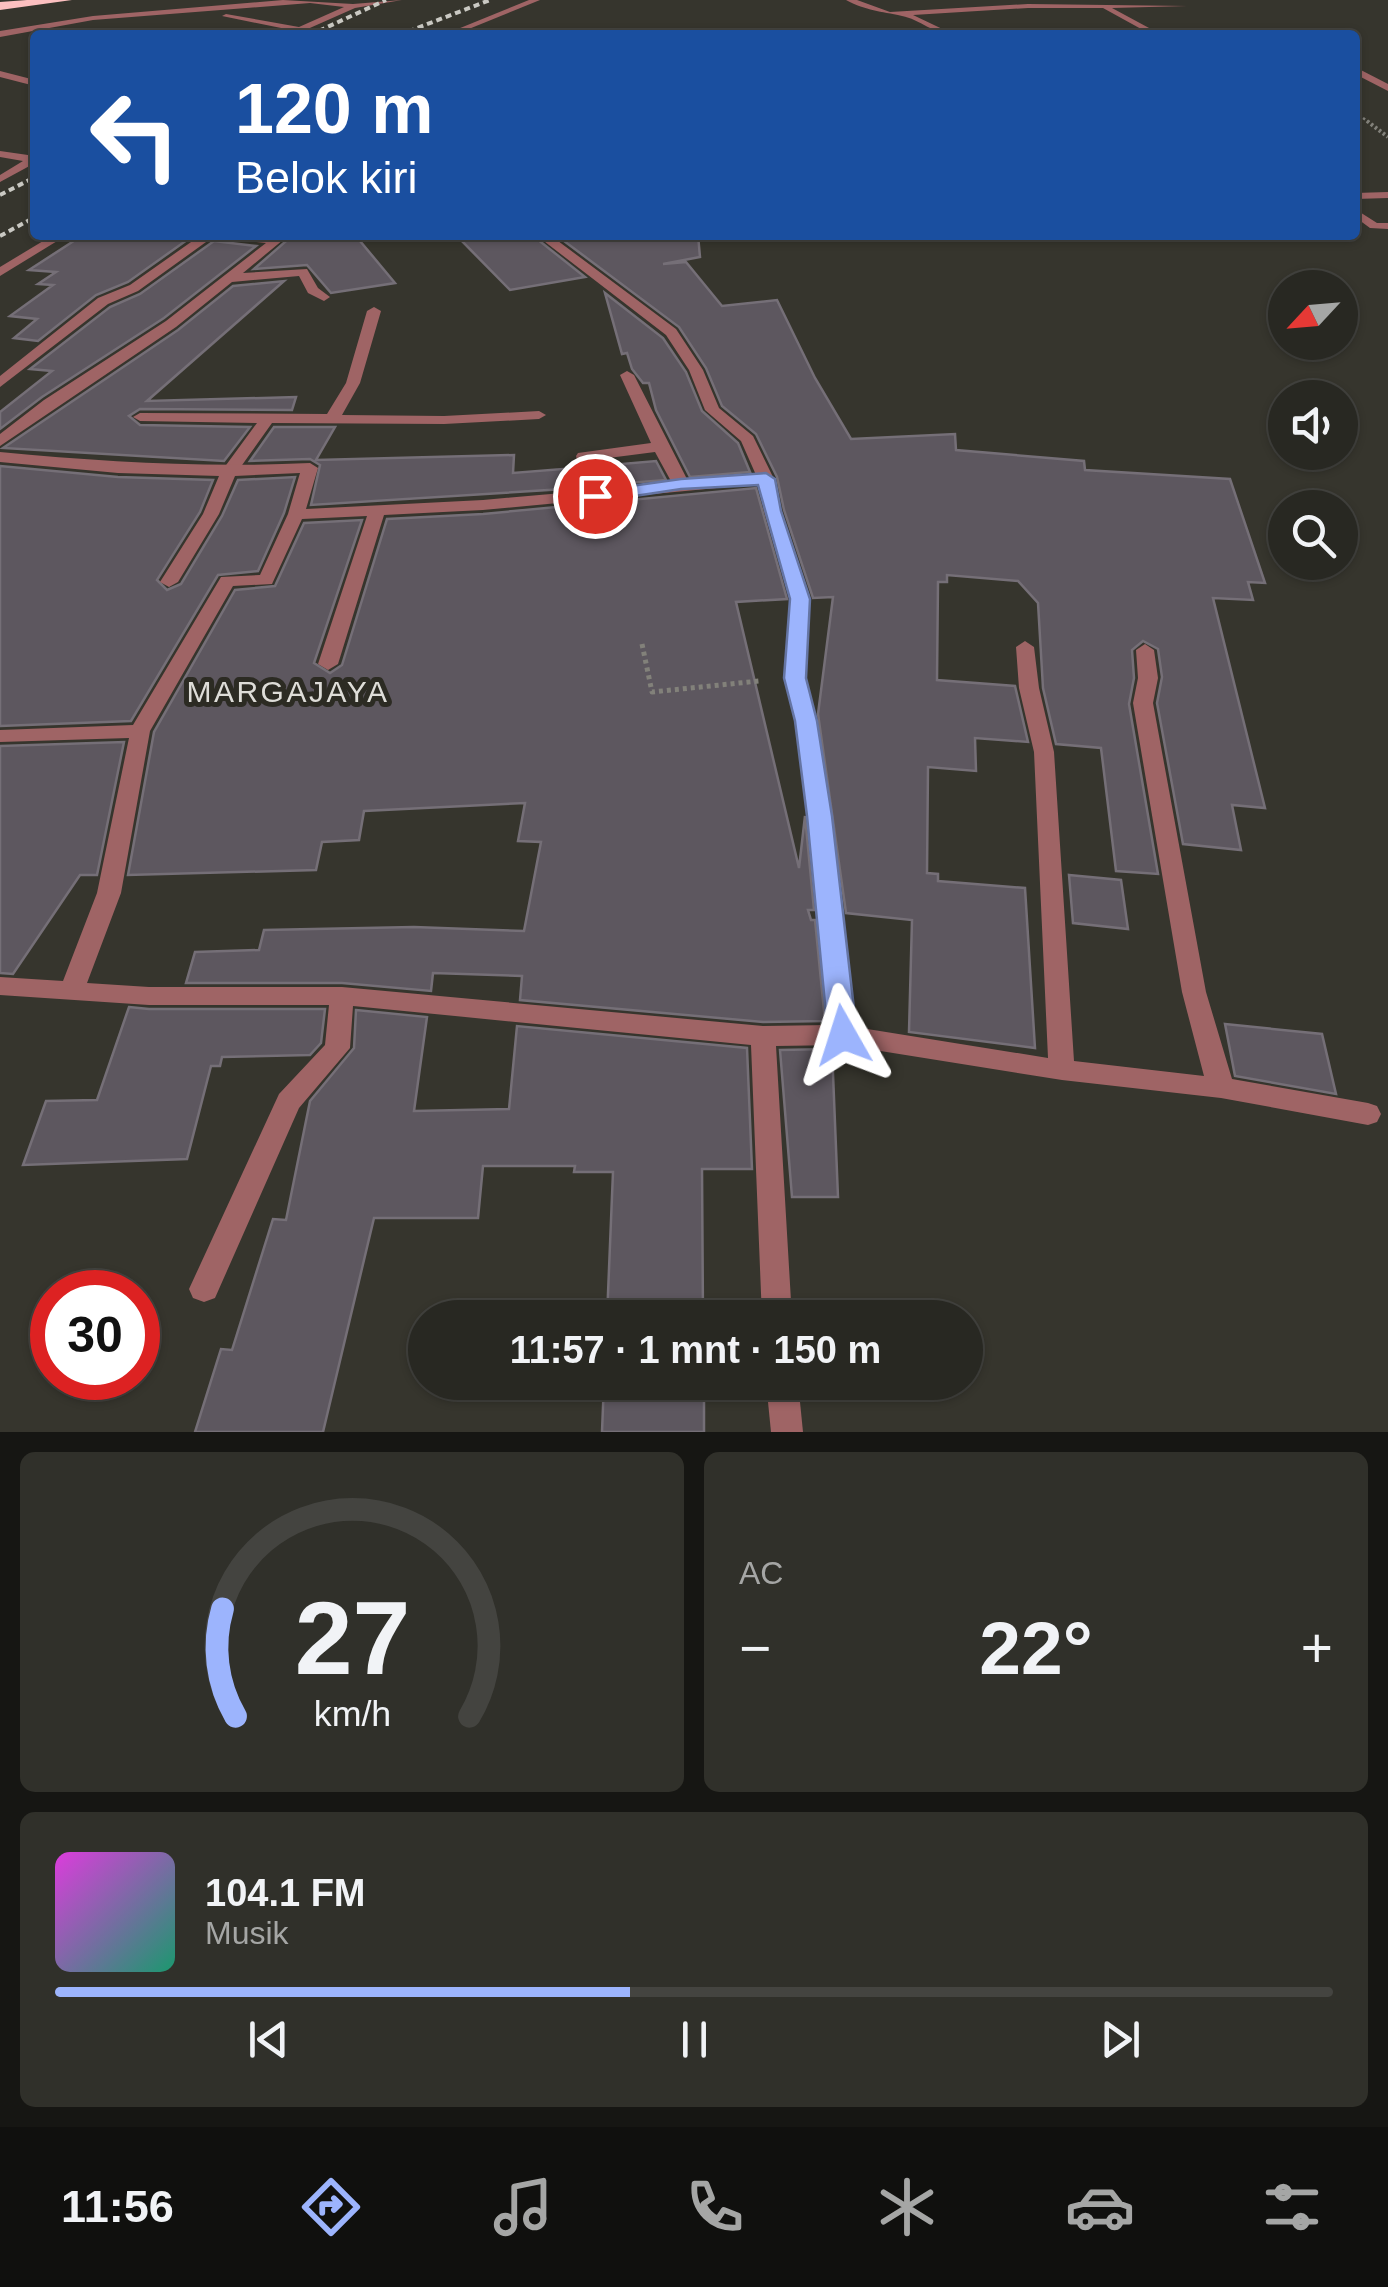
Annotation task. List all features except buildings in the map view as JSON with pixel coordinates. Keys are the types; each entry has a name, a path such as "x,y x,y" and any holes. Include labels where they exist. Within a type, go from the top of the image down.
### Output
{"highway":[{"path":"0,6 66,0"}],"street":[{"path":"0,34 92,18 310,0 353,6 398,0"},
{"path":"461,30 536,0"},
{"path":"850,0 889,14 1051,6 1184,6"},
{"path":"1040,0 1051,6"},
{"path":"226,16 299,30 353,6"},
{"path":"1100,6 1148,30"},
{"path":"902,14 939,30"},
{"path":"1360,73 1388,88"},
{"path":"0,74 30,82"},
{"path":"0,154 30,159"},
{"path":"0,170 30,159"},
{"path":"0,179 30,160"},
{"path":"1360,196 1388,195"},
{"path":"1360,216 1374,226 1388,226"},
{"path":"0,272 53,240"},
{"path":"0,384 103,301 134,288 202,240"},
{"path":"0,441 48,403 171,324 277,240"},
{"path":"549,240 671,332 696,370 712,410 748,438 766,479 800,599 795,678 806,721 820,816 843,1035"},
{"path":"230,278 302,272 312,290 324,297"},
{"path":"332,419 352,383 374,311"},
{"path":"627,374 681,484"},
{"path":"140,417 444,420 539,415"},
{"path":"169,582 211,514 229,472 266,420"},
{"path":"595,496 584,456 660,446"},
{"path":"0,457 118,468 229,472 310,468 296,514 266,580 227,581 140,731 109,893 72,989"},
{"path":"296,514 595,496 681,484 766,479"},
{"path":"328,664 378,508"},
{"path":"1025,647 1029,688 1044,752 1062,1070"},
{"path":"1145,650 1148,678 1143,703 1194,992 1221,1088"},
{"path":"0,736 140,731"},
{"path":"0,986 149,996 342,996 763,1036 843,1035 1062,1070 1221,1088 1368,1114"},
{"path":"204,1289 288,1102 337,1048 342,996"},
{"path":"763,1036 776,1300"},
{"path":"783,1400 786,1432"}],"path":[{"path":"1360,116 1388,137"},
{"path":"642,644 652,692 795,678"}],"railway":[{"path":"321,30 386,0"},
{"path":"412,30 490,0"},
{"path":"0,195 30,180"},
{"path":"0,236 30,220"}],"district":[{"name":"MARGAJAYA","path":"288,692"}],"route":[{"path":"595,496 681,484 766,479 800,599 795,678 806,721 820,816 843,1035"}]}
